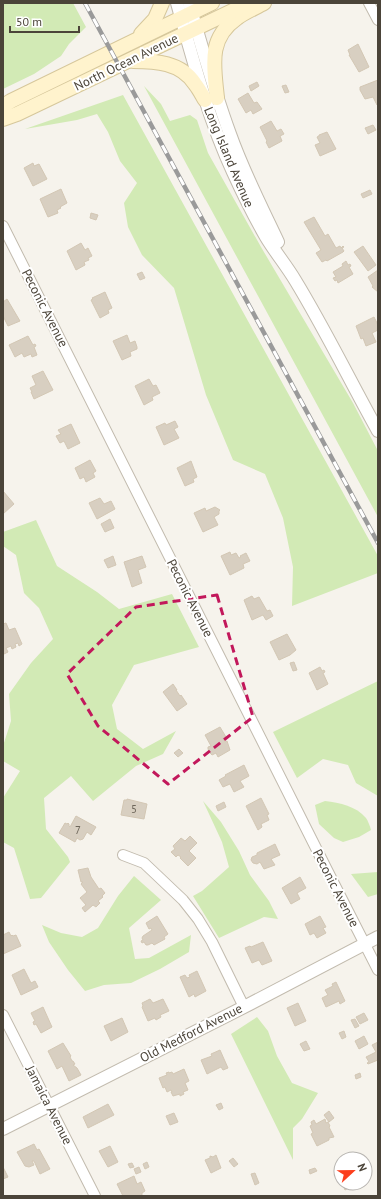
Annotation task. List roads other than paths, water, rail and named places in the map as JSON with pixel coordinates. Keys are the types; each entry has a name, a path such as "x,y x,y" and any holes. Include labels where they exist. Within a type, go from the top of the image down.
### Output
{"main road":[{"path":"136,40 155,19 162,3"},
{"name":"North Ocean Avenue","path":"3,106 136,40 187,11 212,3"},
{"name":"North Ocean Avenue","path":"3,119 17,114 128,62 249,3"},
{"path":"211,99 215,50 220,36 225,28 238,17 264,3"},
{"path":"128,62 159,62 176,67 189,76 211,99"}],"street":[{"name":"Long Island Avenue","path":"177,3 187,11 200,80 211,99 222,148 242,191 267,238 294,280 378,431"},
{"path":"369,3 378,20"},
{"name":"Peconic Avenue","path":"3,226 378,970"},
{"path":"123,856 144,863 183,900 198,919 212,942 244,1007"},
{"name":"Old Medford Avenue","path":"3,1129 244,1007 378,937"},
{"name":"Jamaica Avenue","path":"3,1015 95,1196"}],"railway":[{"path":"85,3 378,543"}]}
